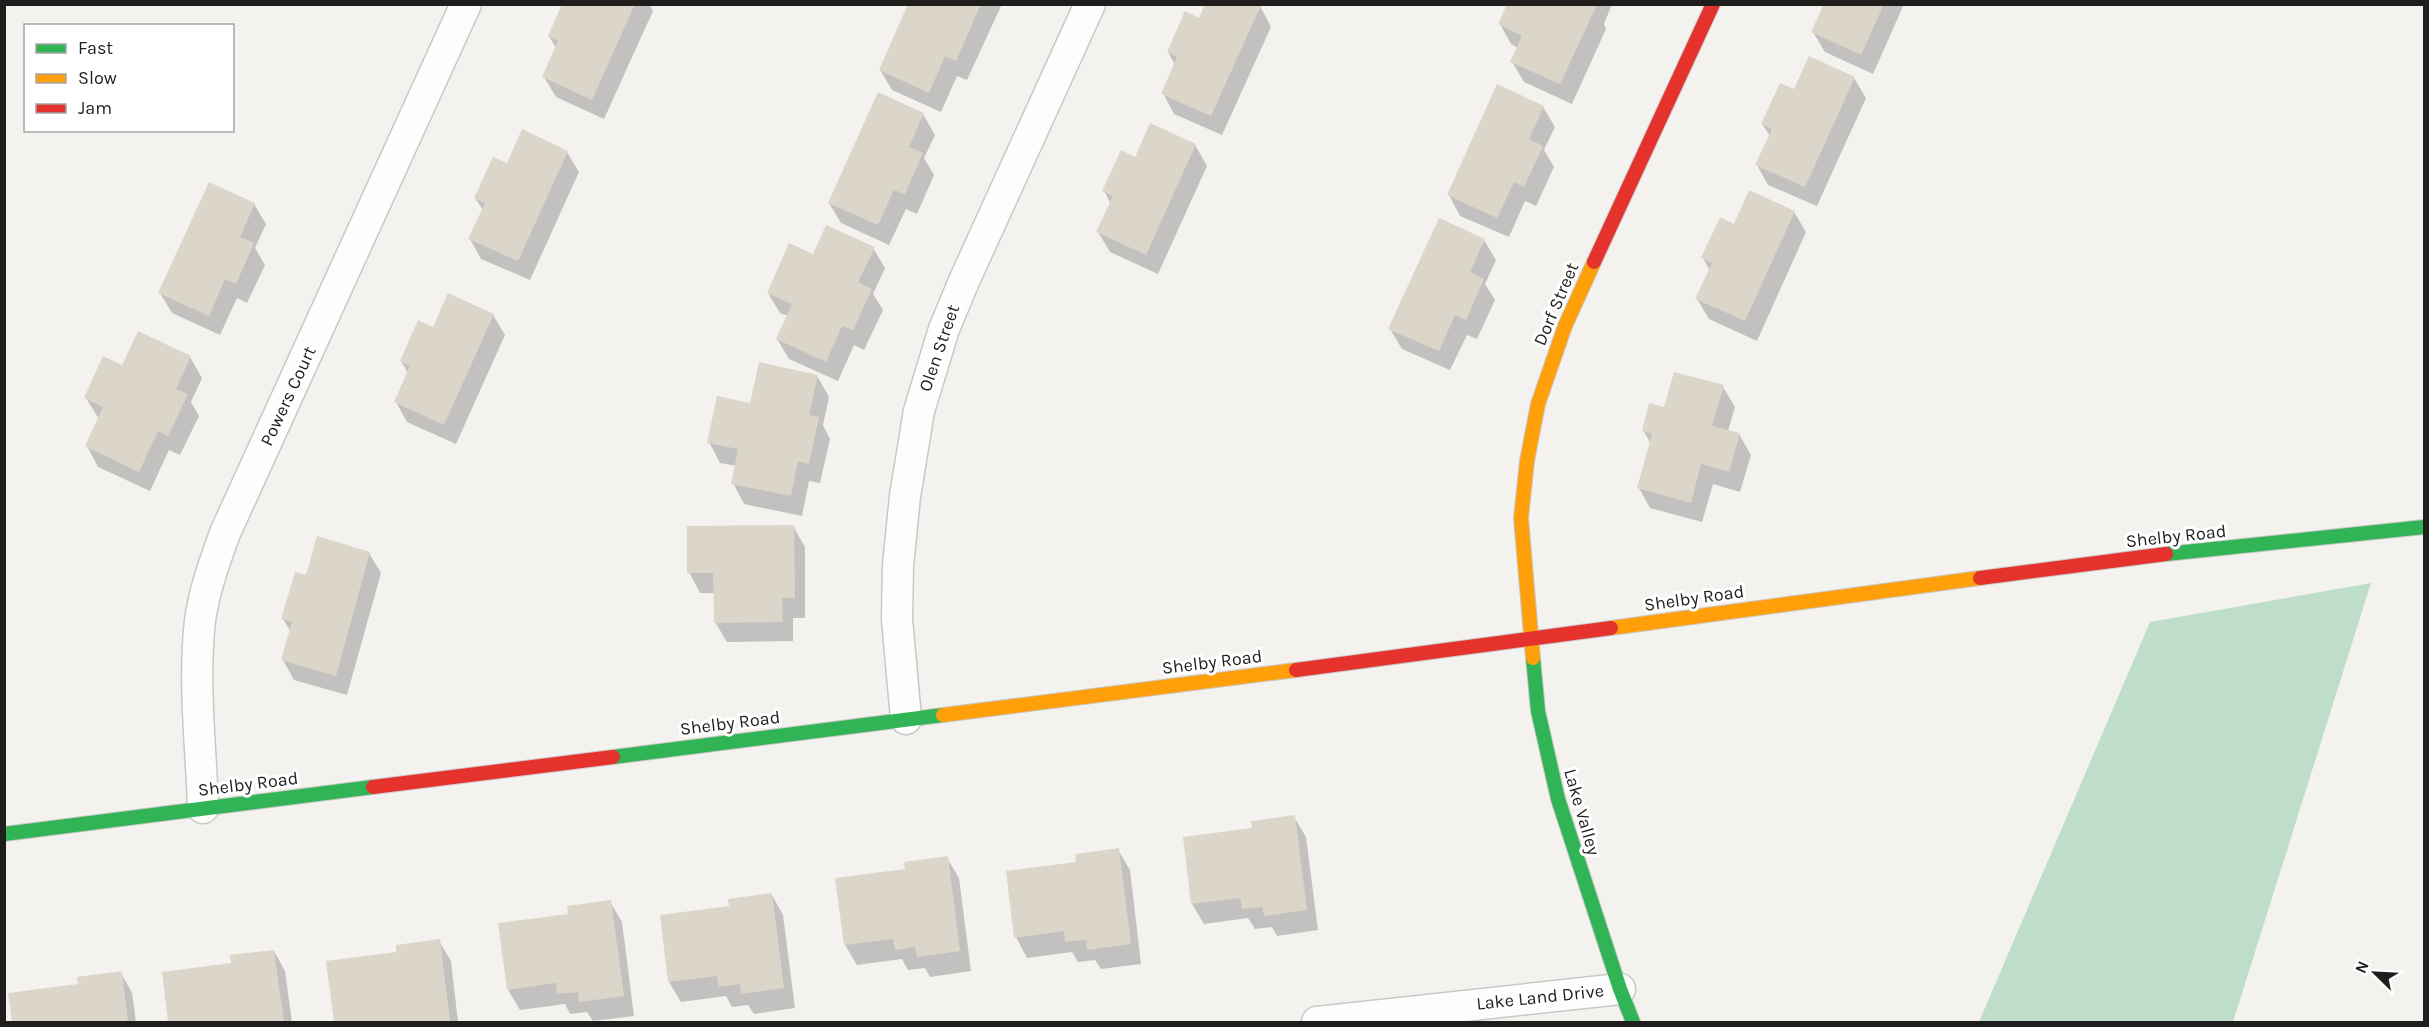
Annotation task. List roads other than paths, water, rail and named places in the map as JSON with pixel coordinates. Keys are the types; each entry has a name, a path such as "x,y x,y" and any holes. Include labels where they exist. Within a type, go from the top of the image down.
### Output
{"street":[{"name":"Powers Court","path":"203,808 198,655 200,619 209,579 225,533 466,4"},
{"name":"Olen Street","path":"906,719 897,619 898,566 905,496 919,411 944,329 964,281 1090,4"},
{"name":"Dorf Street","path":"1531,640 1521,518 1527,461 1541,395 1564,326 1713,4"},
{"name":"Shelby Road","path":"4,834 1531,640 1868,592 2160,555 2424,527"},
{"name":"Lake Valley","path":"1531,640 1538,711 1558,799 1633,1023"},
{"name":"Lake Land Drive","path":"1317,1023 1620,989"}]}
